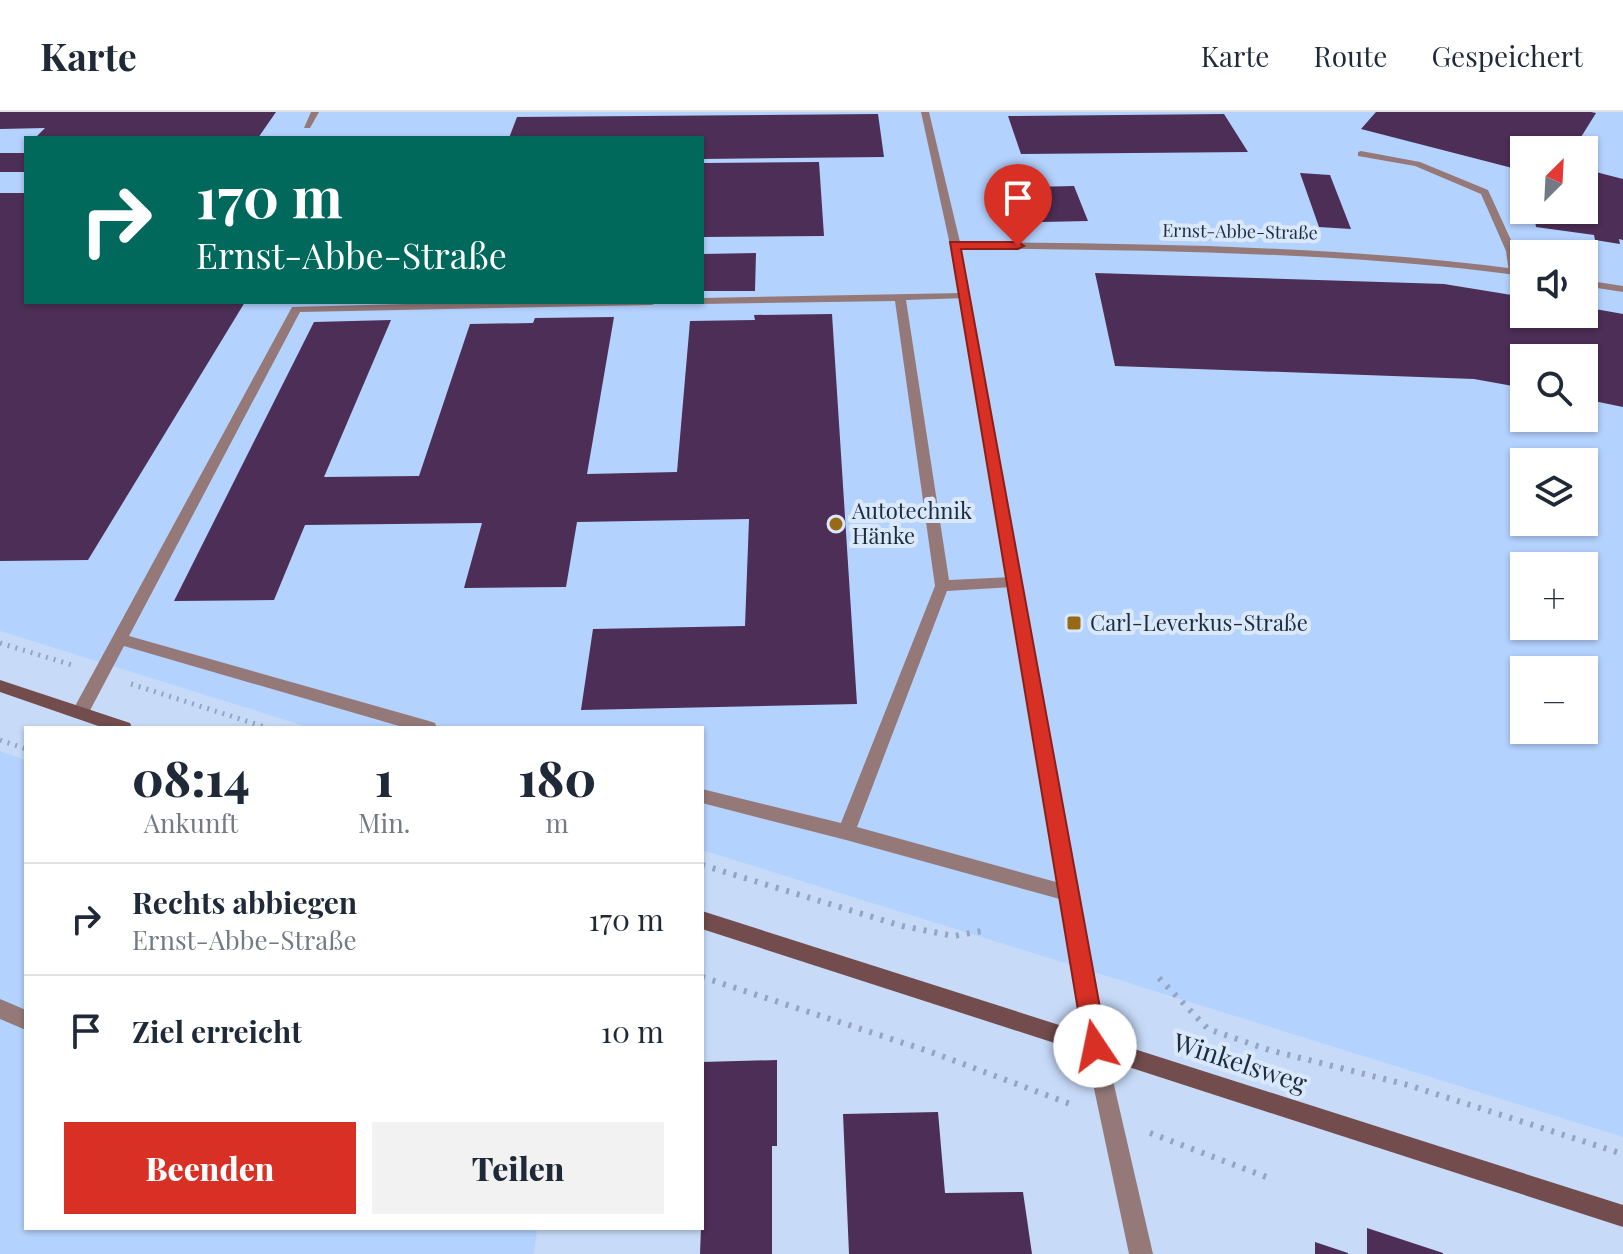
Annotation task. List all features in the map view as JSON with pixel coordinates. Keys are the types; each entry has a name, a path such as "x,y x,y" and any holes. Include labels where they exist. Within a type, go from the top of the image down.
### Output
{"street":[{"path":"307,126 315,112"},
{"path":"925,112 955,245 1095,1046 1141,1254"},
{"path":"1361,154 1417,164 1485,192 1510,249"},
{"name":"Ernst-Abbe-Straße","path":"955,245 1304,250 1510,271"},
{"path":"1598,285 1623,289"},
{"path":"704,301 963,296"},
{"path":"846,832 942,586 900,297"},
{"path":"80,713 296,309 550,304"},
{"path":"942,586 1013,582"},
{"path":"120,639 422,726"},
{"path":"0,686 118,726"},
{"path":"704,796 1067,893"},
{"name":"Winkelsweg","path":"704,921 1623,1216"},
{"path":"0,1009 24,1019"}],"path":[{"path":"0,740 24,748"},
{"path":"704,866 902,926 954,936 987,930"},
{"path":"704,978 931,1052 1269,1178"},
{"path":"1159,978 1208,1029 1269,1050 1408,1085 1623,1154"}],"shaded area":[{"path":"0,112 1623,112 1623,1137 704,851 704,726 305,726 0,631"},
{"path":"0,751 24,759 24,1230 537,1230 534,1254 0,1254"}],"building":[{"path":"0,112 276,112 259,136 37,136 45,128 0,129"},
{"path":"1376,112 1596,113 1582,136 1510,136 1510,167 1361,129"},
{"path":"878,114 884,157 704,159 704,136 510,136 517,117"},
{"path":"1224,114 1248,152 1021,154 1008,116"},
{"path":"0,153 24,153 24,172 0,172"},
{"path":"819,162 824,236 704,237 704,163"},
{"path":"1300,173 1330,175 1351,229 1319,227"},
{"path":"1598,173 1623,179 1623,240 1619,239 1620,244 1595,240 1594,235 1536,227 1535,224 1598,224"},
{"path":"1074,186 1088,221 1041,222 1030,187"},
{"path":"0,193 24,193 24,304 244,304 88,560 0,561"},
{"path":"756,253 755,291 704,291 704,254"},
{"path":"1095,273 1444,284 1510,295 1510,328 1598,328 1598,310 1623,314 1623,407 1598,402 1598,344 1510,344 1510,385 1474,379 1115,366"},
{"path":"832,314 857,704 581,710 593,629 745,626 749,519 577,522 566,587 464,588 482,523 305,525 274,600 174,601 314,322 391,320 324,477 419,476 470,324 533,323 535,318 614,317 587,474 677,472 690,321 755,320 754,315"},
{"path":"777,1060 777,1146 772,1146 772,1254 700,1254 701,1230 704,1230 704,1062"},
{"path":"938,1112 945,1193 1023,1192 1032,1254 849,1254 843,1114"},
{"path":"1367,1228 1443,1253 1443,1254 1367,1254"},
{"path":"1315,1242 1348,1253 1348,1254 1315,1254"}],"place":[{"name":"Autotechnik Hänke","path":"836,524"},
{"name":"Carl-Leverkus-Straße","path":"1074,623"}],"route":[{"path":"1018,246 955,245 1095,1046"}]}
